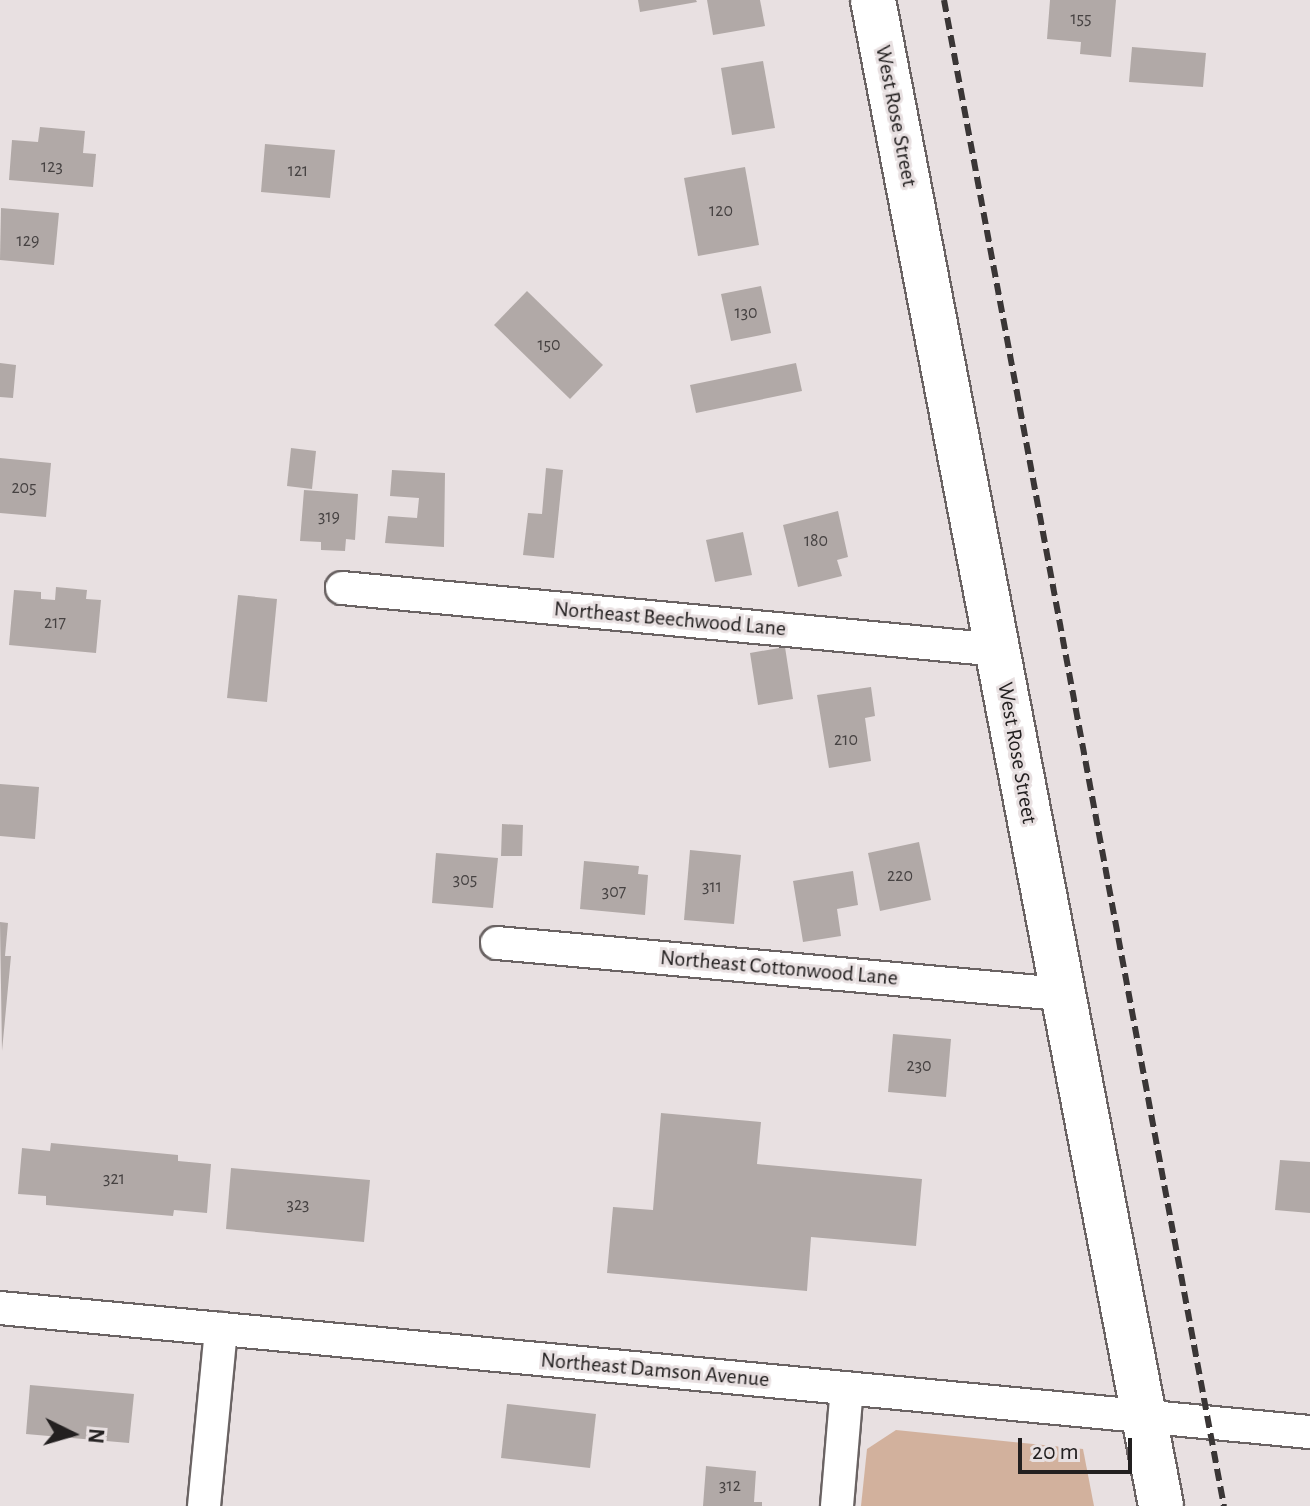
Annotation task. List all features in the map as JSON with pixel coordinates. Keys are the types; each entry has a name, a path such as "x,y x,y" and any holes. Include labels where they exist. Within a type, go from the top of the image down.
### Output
{"main road":[{"name":"West Rose Street","path":"873,0 1161,1506"}],"street":[{"name":"Northeast Beechwood Lane","path":"342,588 999,650"},
{"name":"Northeast Cottonwood Lane","path":"497,943 1061,994"},
{"name":"Northeast Damson Avenue","path":"0,1308 1310,1432"},
{"path":"204,1506 221,1329"},
{"path":"837,1506 847,1388"}],"shaded area":[{"path":"896,1430 1083,1449 1094,1506 861,1506 867,1449"}],"building":[{"path":"638,0 696,0 697,2 640,12"},
{"path":"707,0 760,0 765,26 713,35"},
{"path":"1050,0 1116,0 1111,57 1080,54 1081,42 1047,39"},
{"path":"1132,47 1206,53 1203,87 1129,82"},
{"path":"763,61 775,128 732,135 721,68"},
{"path":"40,127 85,131 83,153 96,154 93,187 9,180 12,140 38,142"},
{"path":"265,144 335,150 330,198 261,192"},
{"path":"745,167 759,245 698,256 684,178"},
{"path":"1,208 59,213 54,265 0,260"},
{"path":"761,286 771,333 731,341 721,294"},
{"path":"527,291 603,365 570,399 494,325"},
{"path":"0,363 16,365 13,398 0,397"},
{"path":"796,363 802,391 696,413 690,385"},
{"path":"291,448 316,451 312,489 287,486"},
{"path":"0,458 51,463 46,517 0,513"},
{"path":"546,468 563,470 554,558 523,555 528,513 542,514"},
{"path":"392,470 445,473 444,547 385,543 388,516 417,518 419,498 390,496"},
{"path":"304,490 358,494 355,540 346,539 345,551 321,550 321,542 300,541"},
{"path":"838,511 848,557 837,560 842,576 798,587 783,525"},
{"path":"743,532 752,575 715,582 706,540"},
{"path":"56,587 87,590 86,599 101,600 96,653 9,645 14,590 41,592 41,599 55,600"},
{"path":"238,595 277,599 267,702 227,698"},
{"path":"785,647 793,699 758,705 750,653"},
{"path":"871,687 875,716 865,718 871,761 829,768 817,695"},
{"path":"0,784 39,787 35,839 0,836"},
{"path":"502,824 523,825 522,856 501,856"},
{"path":"919,842 931,900 880,911 868,853"},
{"path":"690,850 741,855 734,924 684,920"},
{"path":"436,853 498,858 493,908 432,903"},
{"path":"584,861 639,866 638,874 648,875 645,915 580,909"},
{"path":"853,871 858,905 837,909 841,936 803,942 793,881"},
{"path":"0,922 8,923 5,956 11,956 2,1051"},
{"path":"893,1034 951,1039 946,1097 888,1092"},
{"path":"661,1113 761,1122 757,1164 922,1179 916,1246 811,1237 807,1291 607,1273 613,1207 653,1210"},
{"path":"51,1143 178,1155 178,1161 211,1164 207,1213 174,1210 173,1216 46,1205 46,1196 18,1194 22,1148 50,1151"},
{"path":"1280,1160 1310,1162 1310,1213 1275,1210"},
{"path":"231,1168 370,1180 364,1242 226,1229"},
{"path":"30,1385 134,1394 129,1443 26,1434"},
{"path":"507,1404 596,1414 590,1468 501,1458"},
{"path":"706,1466 756,1471 754,1502 762,1502 762,1506 703,1506"}],"railway":[{"path":"944,0 1224,1506"}]}
